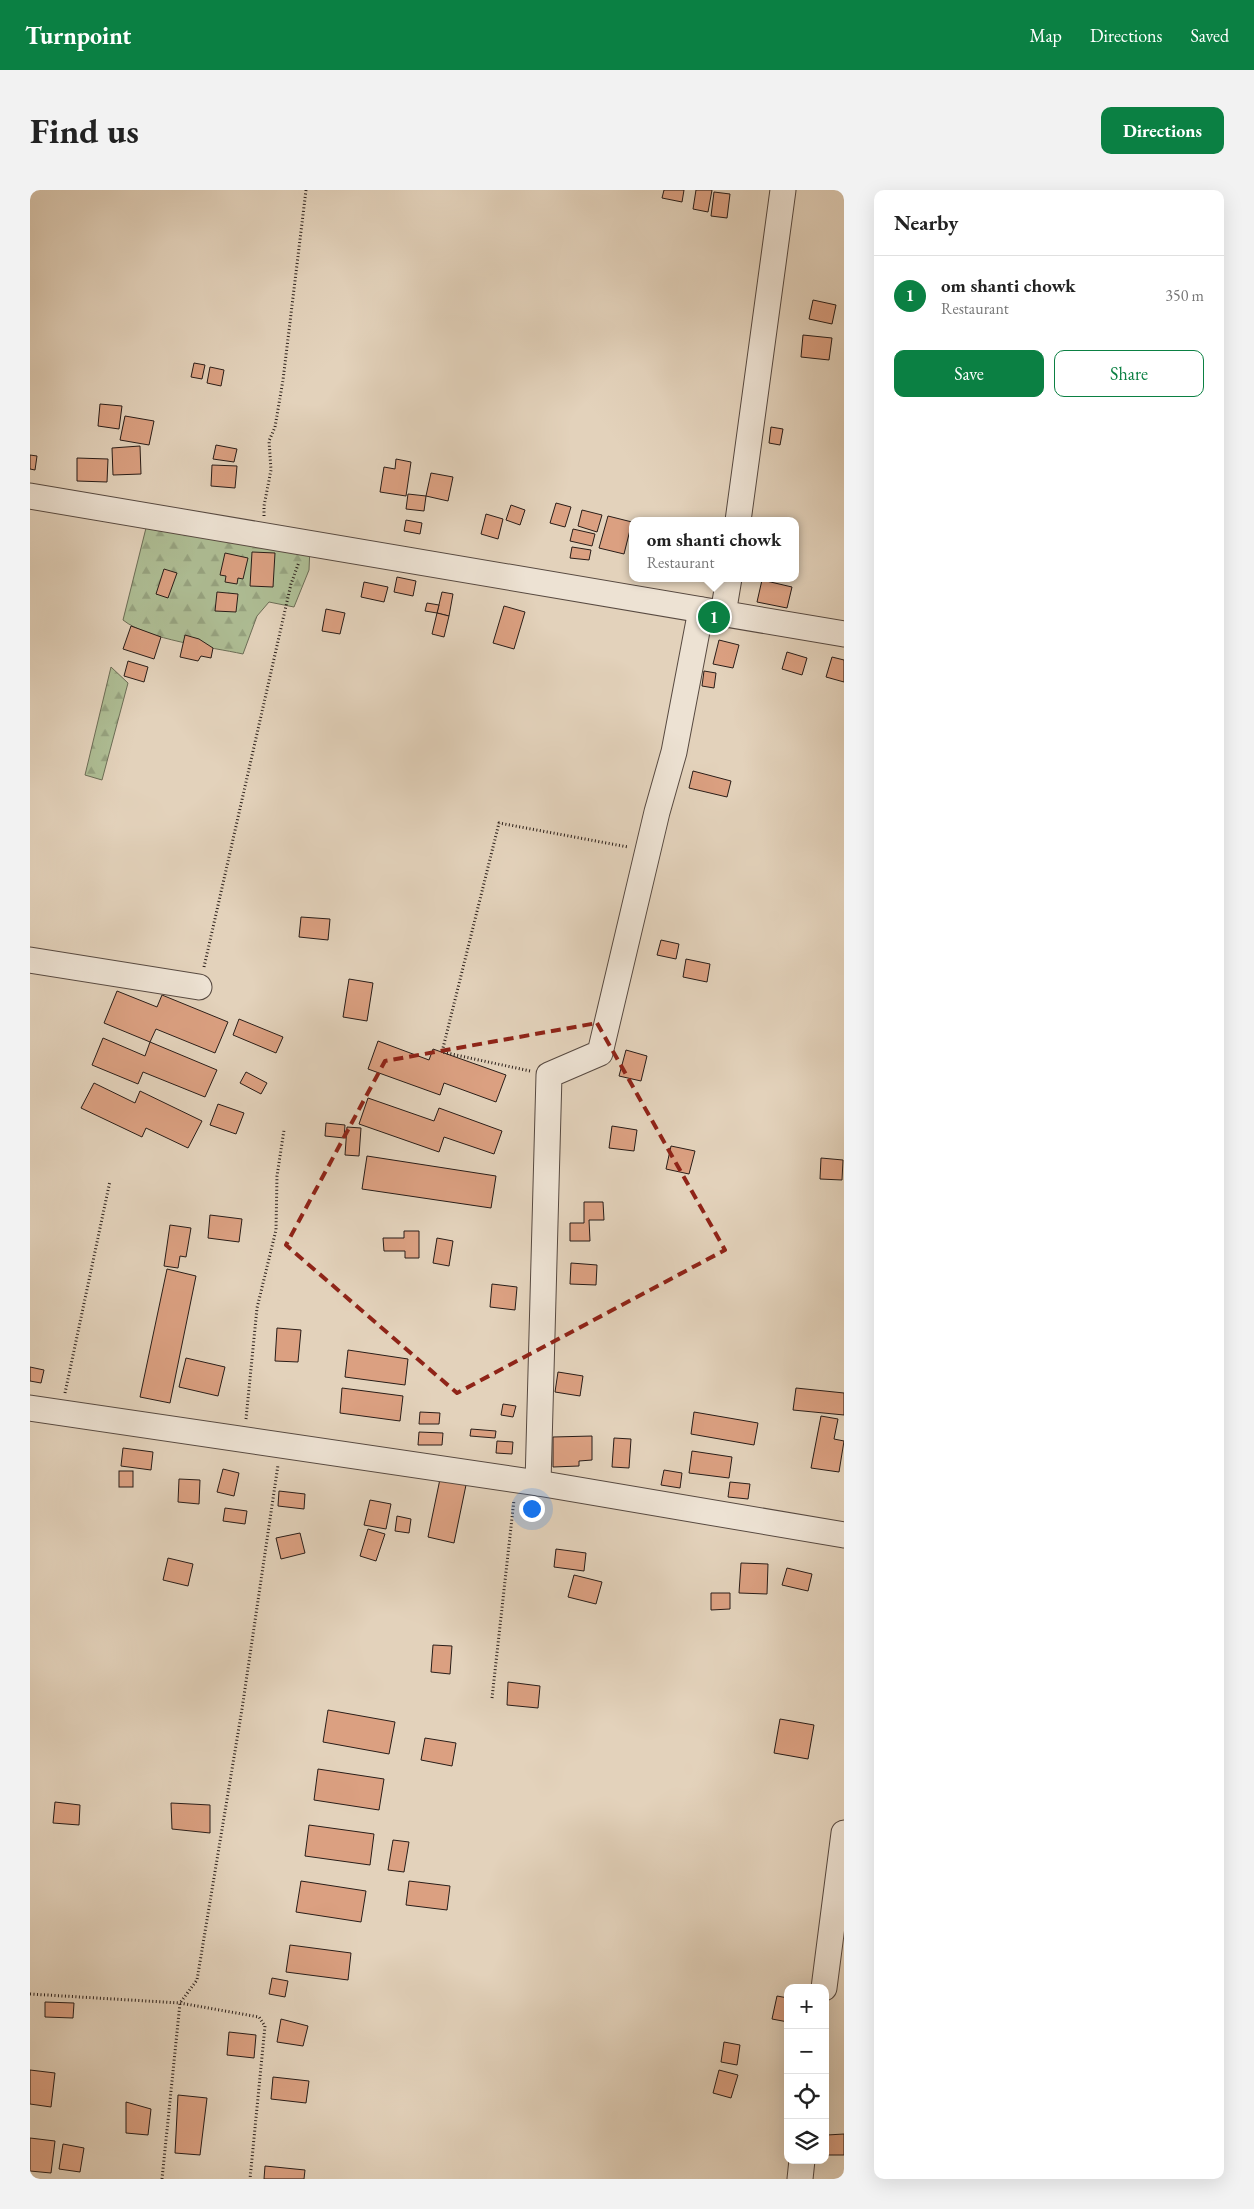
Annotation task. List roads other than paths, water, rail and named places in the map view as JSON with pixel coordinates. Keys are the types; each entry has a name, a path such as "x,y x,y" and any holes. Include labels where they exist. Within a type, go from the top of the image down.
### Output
{"street":[{"path":"739,517 783,190"},
{"path":"30,496 844,634"},
{"path":"527,1481 549,1075 600,1053 648,850 674,752 712,612 727,582"},
{"path":"30,960 199,987"},
{"path":"30,1408 527,1481 844,1535"},
{"path":"825,1984 844,1833"},
{"path":"800,2179 802,2164"}],"place":[{"name":"om shanti chowk","path":"714,617"}]}
